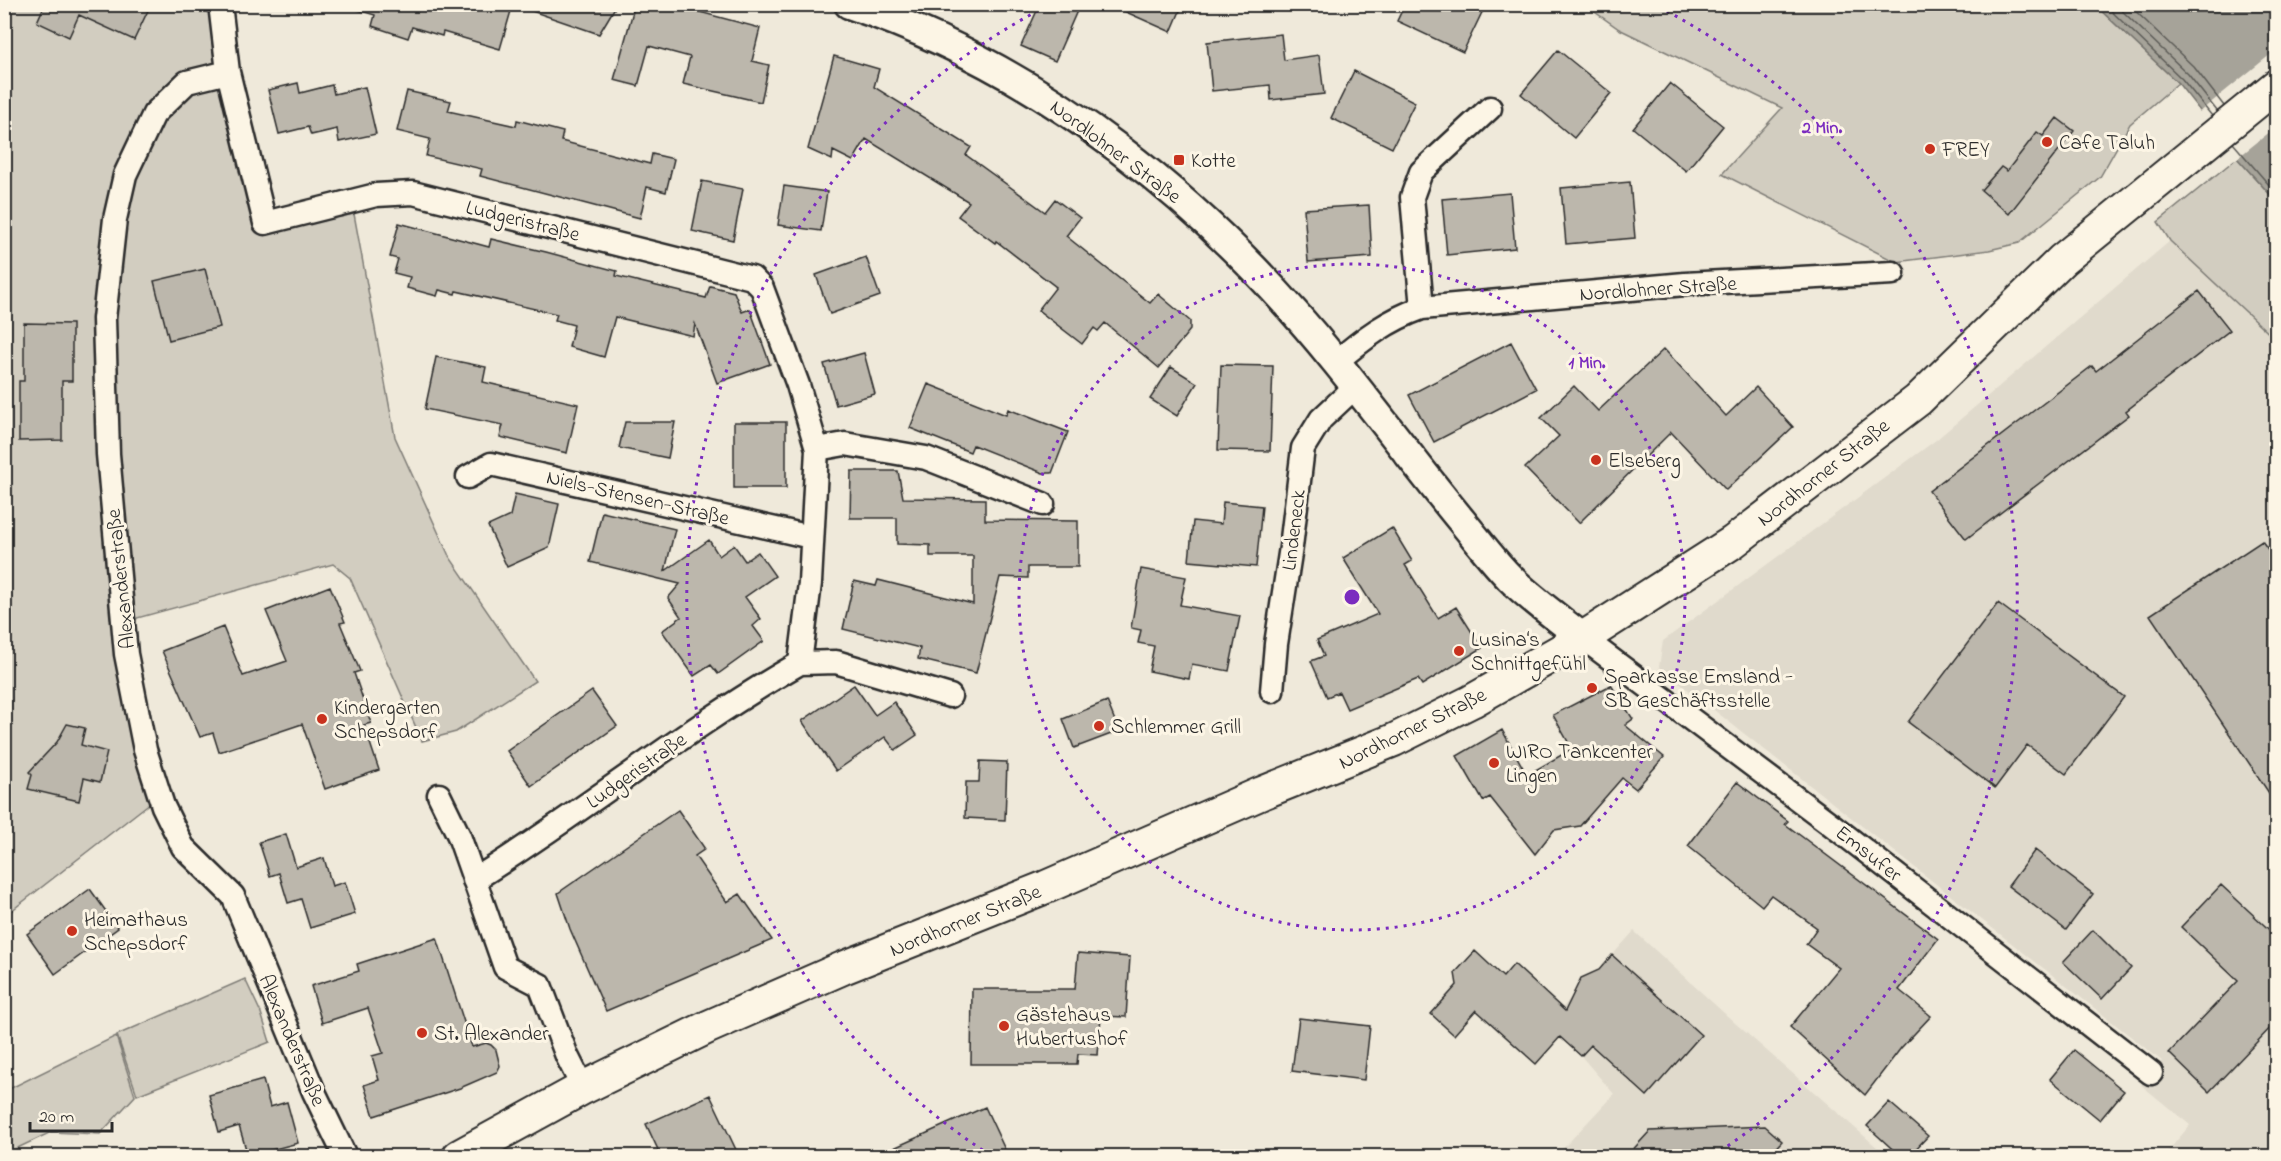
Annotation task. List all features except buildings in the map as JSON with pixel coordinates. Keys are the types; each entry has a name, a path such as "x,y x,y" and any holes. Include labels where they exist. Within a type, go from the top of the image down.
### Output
{"main road":[{"name":"Nordhorner Straße","path":"471,1154 583,1088 708,1027 843,968 1046,887 1262,793 1394,740 1472,701 1583,638 1733,542 1918,400 2062,260 2277,86"}],"street":[{"path":"220,4 228,72"},
{"name":"Nordlohner Straße","path":"849,4 908,25 969,54 1097,132 1159,179 1222,237 1336,362 1509,578 1583,638"},
{"name":"Ludgeristraße","path":"228,72 265,224 376,195 413,193 752,278 762,288 798,385 817,449 810,583 800,663 692,731 533,844 474,880"},
{"name":"Alexanderstraße","path":"228,72 187,82 154,114 125,175 115,219 104,319 108,454 126,654 145,750 163,806 183,847 233,896 314,1092 345,1156"},
{"path":"1422,308 1412,197 1421,172 1490,108"},
{"name":"Nordlohner Straße","path":"1336,362 1367,336 1394,318 1422,308 1684,284 1893,273"},
{"name":"Lindeneck","path":"1272,691 1276,644 1303,448 1321,419 1355,387"},
{"path":"817,449 845,444 926,458 1043,504"},
{"name":"Niels-Stensen-Straße","path":"468,477 490,464 811,537"},
{"name":"Emsufer","path":"1583,638 1832,825 2151,1074"},
{"path":"800,663 836,662 950,696"},
{"path":"439,795 459,836 505,968 540,985 567,1056 583,1088"}],"shaded area":[{"path":"5,5 230,5 237,65 278,230 354,214 395,437 449,556 535,681 456,732 422,741 350,578 333,564 137,618 124,651 155,799 11,911 5,891"},
{"name":"FREY","path":"1585,5 2095,5 2178,83 2130,124 2100,177 2019,243 1989,250 1896,262 1722,174 1782,108 1619,29"},
{"path":"2237,158 2276,201 2276,340 2170,241 2158,222"},
{"path":"2170,241 2276,340 2276,1156 2164,1156 2190,1125 2141,1085 2162,1061 1659,667 1663,641 1936,440"},
{"path":"1634,931 1887,1156 1556,1156 1614,1094 1581,1056 1560,1037 1562,1008 1577,991 1581,978 1599,970"},
{"path":"245,979 261,1013 270,1042 137,1095 117,1035"},
{"path":"116,1036 135,1096 100,1134 51,1132 5,1154 5,1091"}],"water":[{"path":"2095,5 2276,5 2276,201 2237,158 2178,83"}],"pier":[{"path":"2276,50 2276,127 2235,160 2198,113"}],"place":[{"name":"Cafe Taluh","path":"2047,142"},
{"name":"FREY","path":"1930,149"},
{"name":"Kotte","path":"1179,160"},
{"name":"Elseberg","path":"1596,460"},
{"name":"Lusina‘s Schnittgefühl","path":"1459,651"},
{"name":"Sparkasse Emsland - SB Geschäftsstelle","path":"1592,688"},
{"name":"Kindergarten Schepsdorf","path":"322,719"},
{"name":"Schlemmer Grill","path":"1099,726"},
{"name":"WIRO Tankcenter Lingen","path":"1494,763"},
{"name":"Heimathaus Schepsdorf","path":"72,931"},
{"name":"Gästehaus Hubertushof","path":"1004,1026"},
{"name":"St. Alexander","path":"422,1033"}]}
